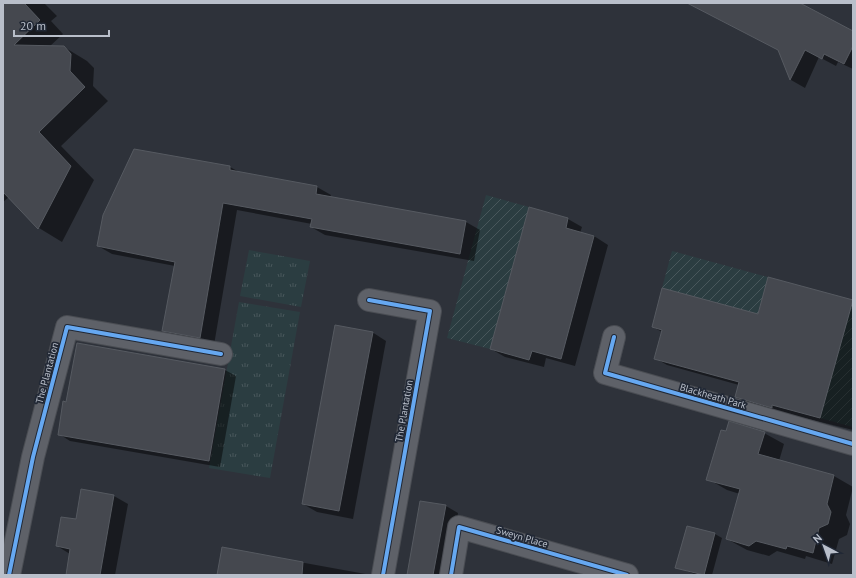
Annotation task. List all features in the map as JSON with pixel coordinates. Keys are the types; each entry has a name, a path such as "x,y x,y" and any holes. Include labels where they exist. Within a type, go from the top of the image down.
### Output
{"street":[{"name":"The Plantation","path":"369,300 430,311 384,575"},
{"name":"The Plantation","path":"9,575 33,457 67,327 222,354"},
{"name":"Blackheath Park","path":"614,336 605,373 853,444"},
{"name":"Sweyn Place","path":"451,575 459,527 627,575"}],"green space":[{"path":"486,195 529,207 490,349 447,338"},
{"path":"249,250 310,261 301,307 240,296"},
{"path":"672,251 768,277 758,314 662,288"},
{"path":"853,300 853,427 820,418"},
{"path":"239,302 300,312 270,478 209,468"}],"building":[{"path":"3,3 24,3 40,20 14,45 64,46 71,54 70,71 85,87 39,132 71,166 38,229 3,192"},
{"path":"687,3 800,3 853,31 853,46 844,64 824,54 822,59 805,50 790,80 778,50"},
{"path":"134,149 230,166 230,170 317,186 316,194 466,221 460,254 310,227 312,219 223,203 200,338 162,331 175,262 97,246 103,215"},
{"path":"529,207 568,218 566,228 594,236 561,359 532,351 529,360 490,349"},
{"path":"768,277 853,300 820,418 772,405 772,408 735,397 739,382 654,359 662,330 652,327 662,288 758,314"},
{"path":"335,325 373,332 339,511 302,504"},
{"path":"77,343 225,369 209,461 58,435 63,401 66,402"},
{"path":"729,421 765,432 758,454 834,475 827,504 831,512 828,524 819,528 813,553 787,546 786,549 756,541 749,546 726,539 740,489 706,480 721,430 726,431"},
{"path":"81,489 114,495 100,575 66,575 70,549 56,546 61,517 76,519"},
{"path":"420,501 446,505 433,575 407,575"},
{"path":"687,526 715,533 704,575 675,568"},
{"path":"222,547 303,562 302,575 217,575"}],"cycle path":[{"path":"369,300 430,311 383,575"},
{"path":"9,575 33,457 67,327 221,354"},
{"path":"614,337 605,373 853,444"},
{"path":"451,575 459,527 627,575"}]}
